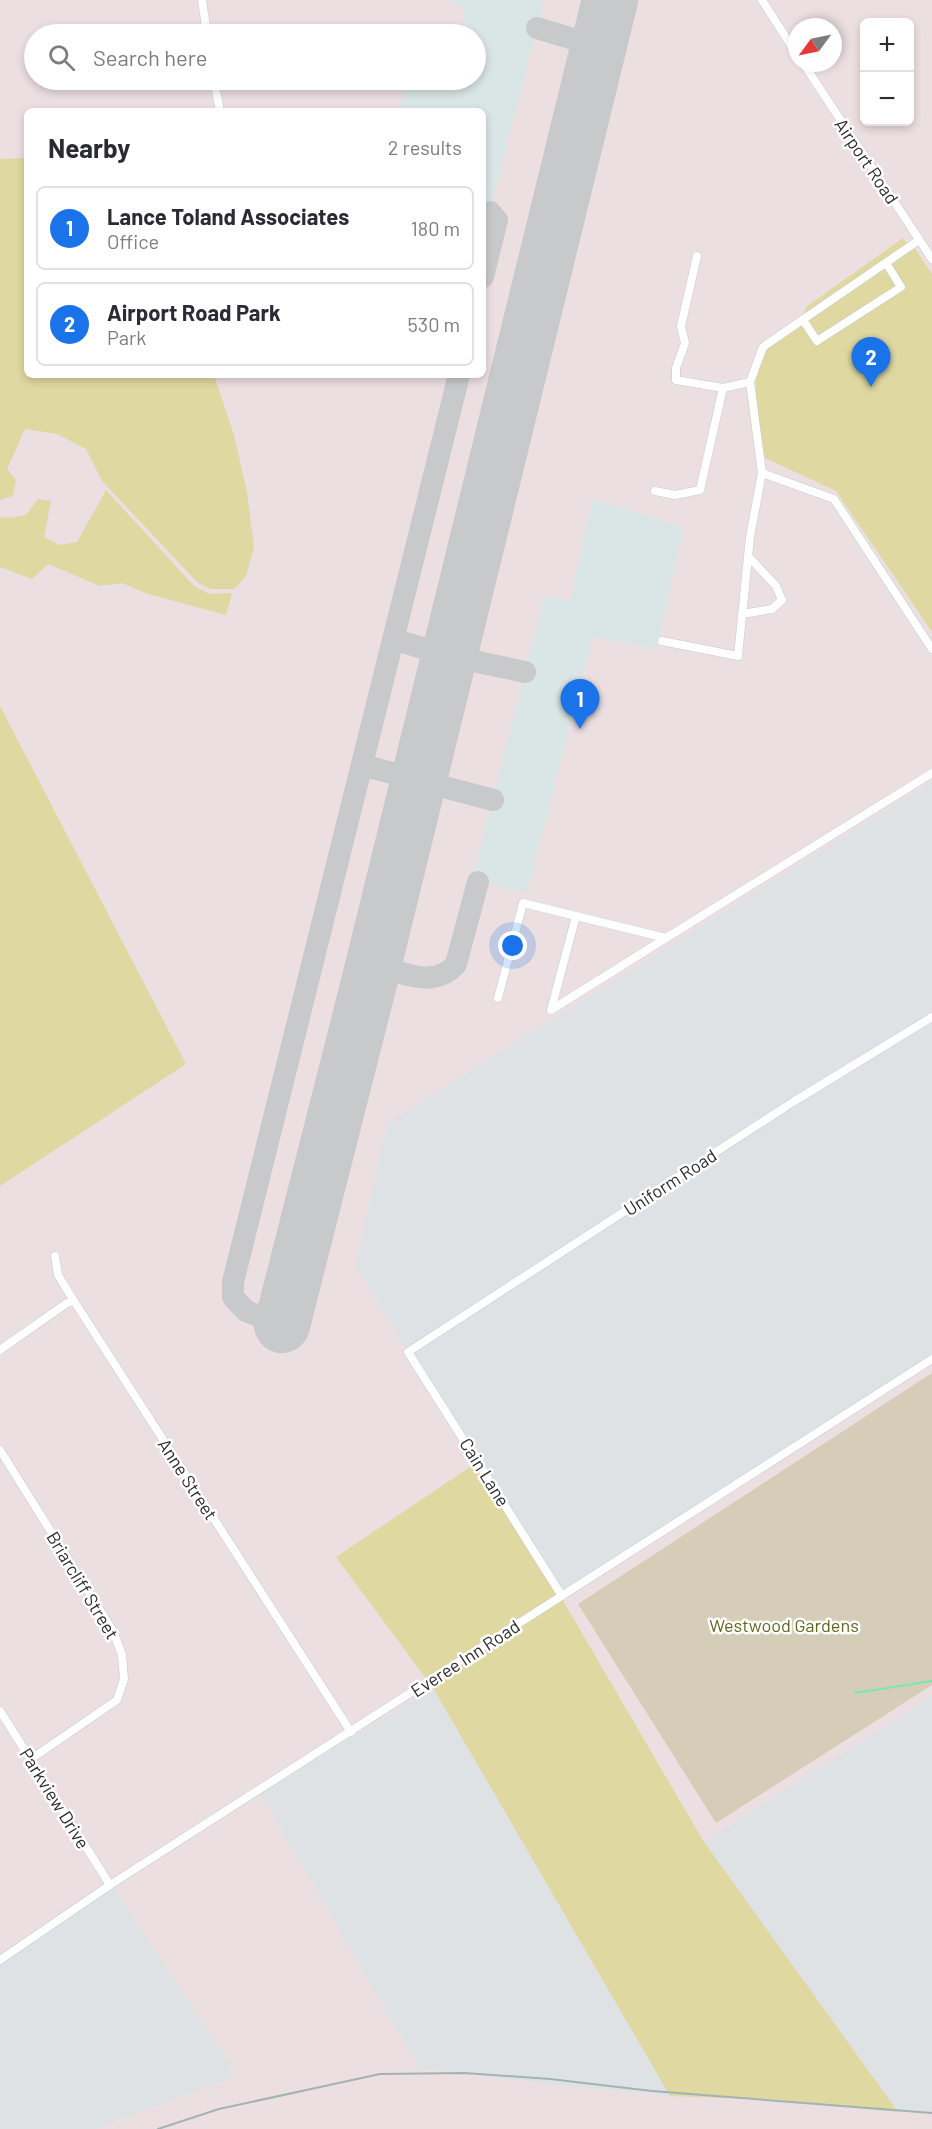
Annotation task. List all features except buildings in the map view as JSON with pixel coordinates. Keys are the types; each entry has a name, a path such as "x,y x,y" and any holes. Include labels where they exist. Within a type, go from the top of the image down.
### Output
{"street":[{"path":"202,0 206,24"},
{"path":"762,0 788,40"},
{"name":"Airport Road","path":"808,72 932,259"},
{"path":"216,90 219,106"},
{"path":"662,640 738,656 748,556 762,473 750,382 763,347 919,240"},
{"path":"697,256 681,326 685,343 676,368 676,380 723,388 750,382"},
{"path":"803,320 817,341 901,288 886,262"},
{"path":"655,491 675,495 700,490 723,388"},
{"path":"762,473 834,500 932,650"},
{"path":"742,614 772,609 782,600 776,586 748,556"},
{"path":"576,916 551,1010 932,773"},
{"path":"498,998 522,903 666,938"},
{"name":"Uniform Road","path":"411,1350 793,1102 932,1017"},
{"name":"Anne Street","path":"55,1256 58,1275 74,1301 351,1732"},
{"path":"0,1350 67,1303 74,1301"},
{"name":"Cain Lane","path":"411,1350 408,1352 562,1596"},
{"name":"Everee Inn Road","path":"0,1960 110,1885 932,1359"},
{"name":"Briarcliff Street","path":"0,1450 113,1631 122,1655 124,1679 117,1700 31,1759"},
{"name":"Parkview Drive","path":"0,1711 110,1885"}],"shaded area":[{"path":"448,0 544,0 487,223 486,108 399,108 404,90 486,90 486,24 462,24 465,11"},
{"path":"24,158 24,378 215,378 234,435 247,492 254,547 246,576 234,589 211,589 198,583 102,481 86,449 57,434 25,429 7,469 16,480 13,496 0,500 0,159"},
{"path":"903,238 909,246 912,244 932,274 932,632 836,491 765,458 756,390 757,365 760,356 774,338 804,314 806,307"},
{"path":"106,490 194,586 209,594 232,593 226,615 148,594 122,583 100,586 48,564 32,579 0,567 0,517 26,515 38,499 51,501 44,537 60,545 77,542"},
{"path":"592,499 683,527 657,649 593,637 527,893 472,880 544,596 570,601"},
{"path":"0,706 186,1064 0,1186"},
{"path":"932,781 932,1355 562,1599 355,1266 387,1123"},
{"path":"476,1463 562,1599 704,1842 898,2112 777,2100 670,2096 433,1688 336,1557"},
{"path":"433,1688 670,2096 537,2083 419,2068 260,1793"},
{"path":"932,1696 932,2113 898,2112 704,1842"},
{"path":"114,1888 237,2076 96,2129 0,2129 0,1961"}],"green space":[{"name":"Westwood Gardens","path":"932,1373 932,1685 716,1823 578,1604"}],"waterway":[{"path":"855,1693 932,1681"}],"taxiway":[{"path":"537,28 599,47"},
{"path":"486,265 497,220 490,212"},
{"path":"285,1311 256,1315 246,1311 233,1297 233,1282 458,378"},
{"path":"393,639 449,656 525,672"},
{"path":"362,765 493,800"},
{"path":"373,964 417,977 427,978 447,972 456,964 478,882"}],"runway":[{"path":"282,1325 369,983 610,0"}],"railway":[{"path":"158,2129 219,2109 380,2074 464,2073 550,2079 652,2091 932,2113"}],"place":[{"name":"Airport Road Park","path":"871,387"},
{"name":"Lance Toland Associates","path":"580,729"}]}
